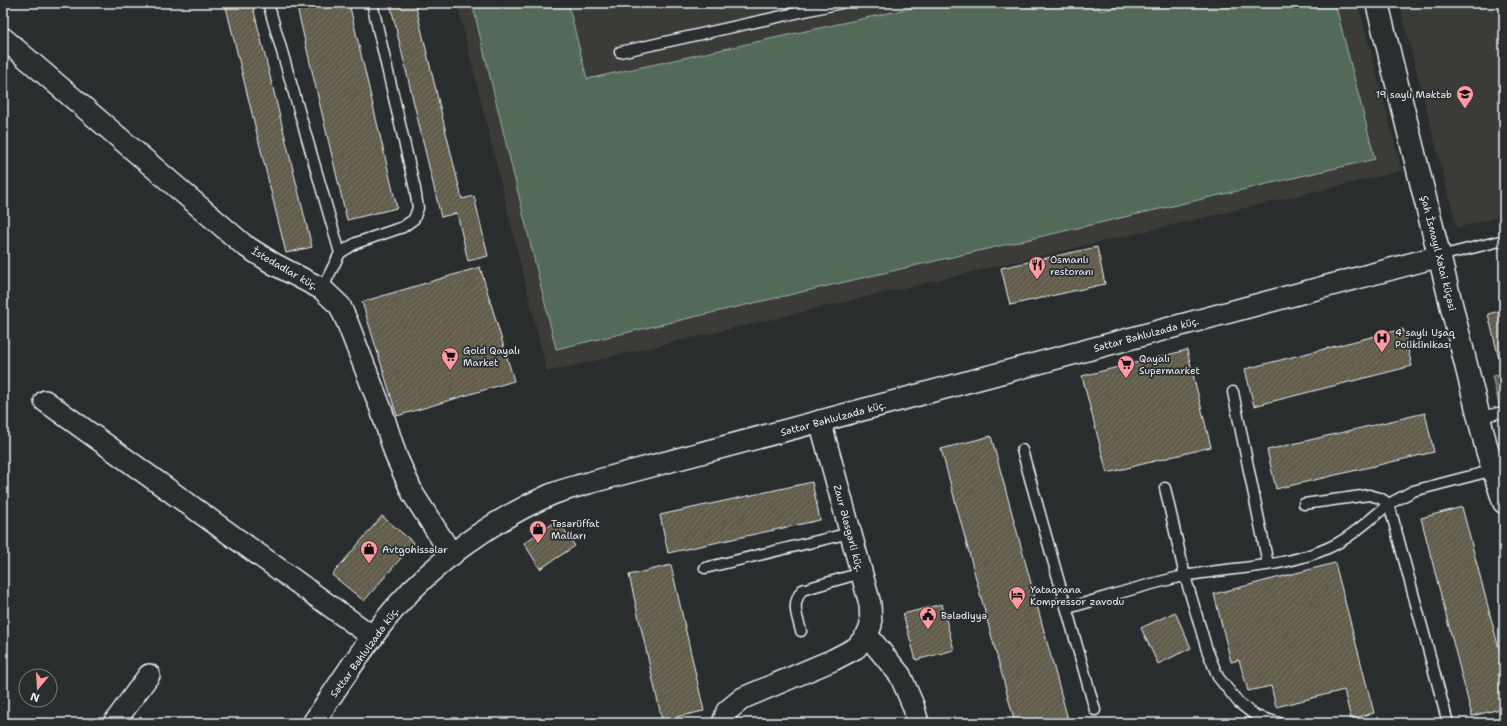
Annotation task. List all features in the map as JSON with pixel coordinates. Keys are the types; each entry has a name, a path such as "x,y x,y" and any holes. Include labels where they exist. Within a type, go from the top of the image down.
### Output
{"street":[{"name":"Şah İsmayıl Xətai küçəsi","path":"1377,3 1479,417 1504,502"},
{"name":"İstedadlar küç.","path":"3,38 244,245 274,264 322,289 340,306 381,409 396,456 410,487 452,555"},
{"name":"Səttar Bəhlulzadə küç.","path":"313,723 373,637 396,607 452,555 492,527 551,495 588,483 1440,256"},
{"path":"45,401 373,637"},
{"name":"Zaur Ələsgərli küç.","path":"820,421 870,604 870,625 867,635"},
{"path":"723,723 727,711 744,698 833,660 856,648 867,635 900,675 913,705 918,723"},
{"path":"114,723 149,675"}],"lane":[{"path":"268,3 340,253"},
{"path":"322,289 340,253 356,243 403,227 414,219 418,208 415,189 372,3"},
{"path":"620,52 841,3"},
{"path":"1440,256 1504,240"},
{"path":"1233,392 1268,564"},
{"path":"1479,417 1504,412"},
{"path":"1022,450 1068,608 1095,710"},
{"path":"1068,608 1185,576 1268,564 1305,556 1328,548 1345,539 1389,504 1413,491 1494,470"},
{"path":"1165,488 1185,576 1207,650 1218,677 1239,703 1256,716 1279,723"},
{"path":"1304,504 1369,495 1380,498 1389,504 1448,723"},
{"path":"705,568 850,533"},
{"path":"801,631 795,607 796,598 802,590 861,573"}],"shaded area":[{"path":"457,3 1358,3 1402,171 547,372"},
{"name":"19 saylı Məktəb","path":"1399,3 1504,3 1504,215 1457,228"}],"green space":[{"path":"472,3 568,3 587,79 934,3 1098,3 1100,11 1143,3 1335,3 1375,159 556,349"},
{"path":"1504,374 1504,403 1499,405 1492,376"}],"building":[{"path":"225,3 252,3 312,247 286,253"},
{"path":"296,3 349,3 397,208 347,220"},
{"path":"390,3 415,3 462,199 474,196 488,256 468,261 457,213 441,217"},
{"path":"1097,247 1105,284 1010,305 1001,268"},
{"path":"480,267 514,381 397,416 362,302"},
{"path":"1504,310 1504,357 1499,359 1488,314"},
{"path":"1403,329 1412,366 1254,406 1245,369"},
{"path":"1187,350 1211,447 1107,473 1082,376"},
{"path":"1425,413 1434,452 1276,489 1267,450"},
{"path":"991,436 1069,723 1015,723 941,449"},
{"path":"812,482 820,520 668,553 660,515"},
{"path":"1462,507 1504,668 1504,708 1472,716 1421,518"},
{"path":"382,516 414,543 364,601 332,575"},
{"path":"558,520 575,546 540,569 524,543"},
{"path":"1335,563 1374,713 1351,719 1344,690 1276,707 1271,686 1248,691 1239,660 1231,662 1214,594"},
{"path":"671,565 704,711 662,720 629,575"},
{"path":"942,604 954,650 916,660 903,614"},
{"path":"1175,612 1191,648 1158,664 1141,628"}],"place":[{"name":"19 saylı Məktəb","path":"1465,109"},
{"name":"Osmanlı restoranı","path":"1037,280"},
{"name":"4 saylı Uşaq Poliklinikası","path":"1382,353"},
{"name":"Gold Qayalı Market","path":"450,371"},
{"name":"Qayalı Supermarket","path":"1126,379"},
{"name":"Təsərüffat Malları","path":"538,544"},
{"name":"Avtgohissələr","path":"369,564"},
{"name":"Yataqxana Kompressor zavodu","path":"1017,610"},
{"name":"Bələdiyyə","path":"928,630"}]}
